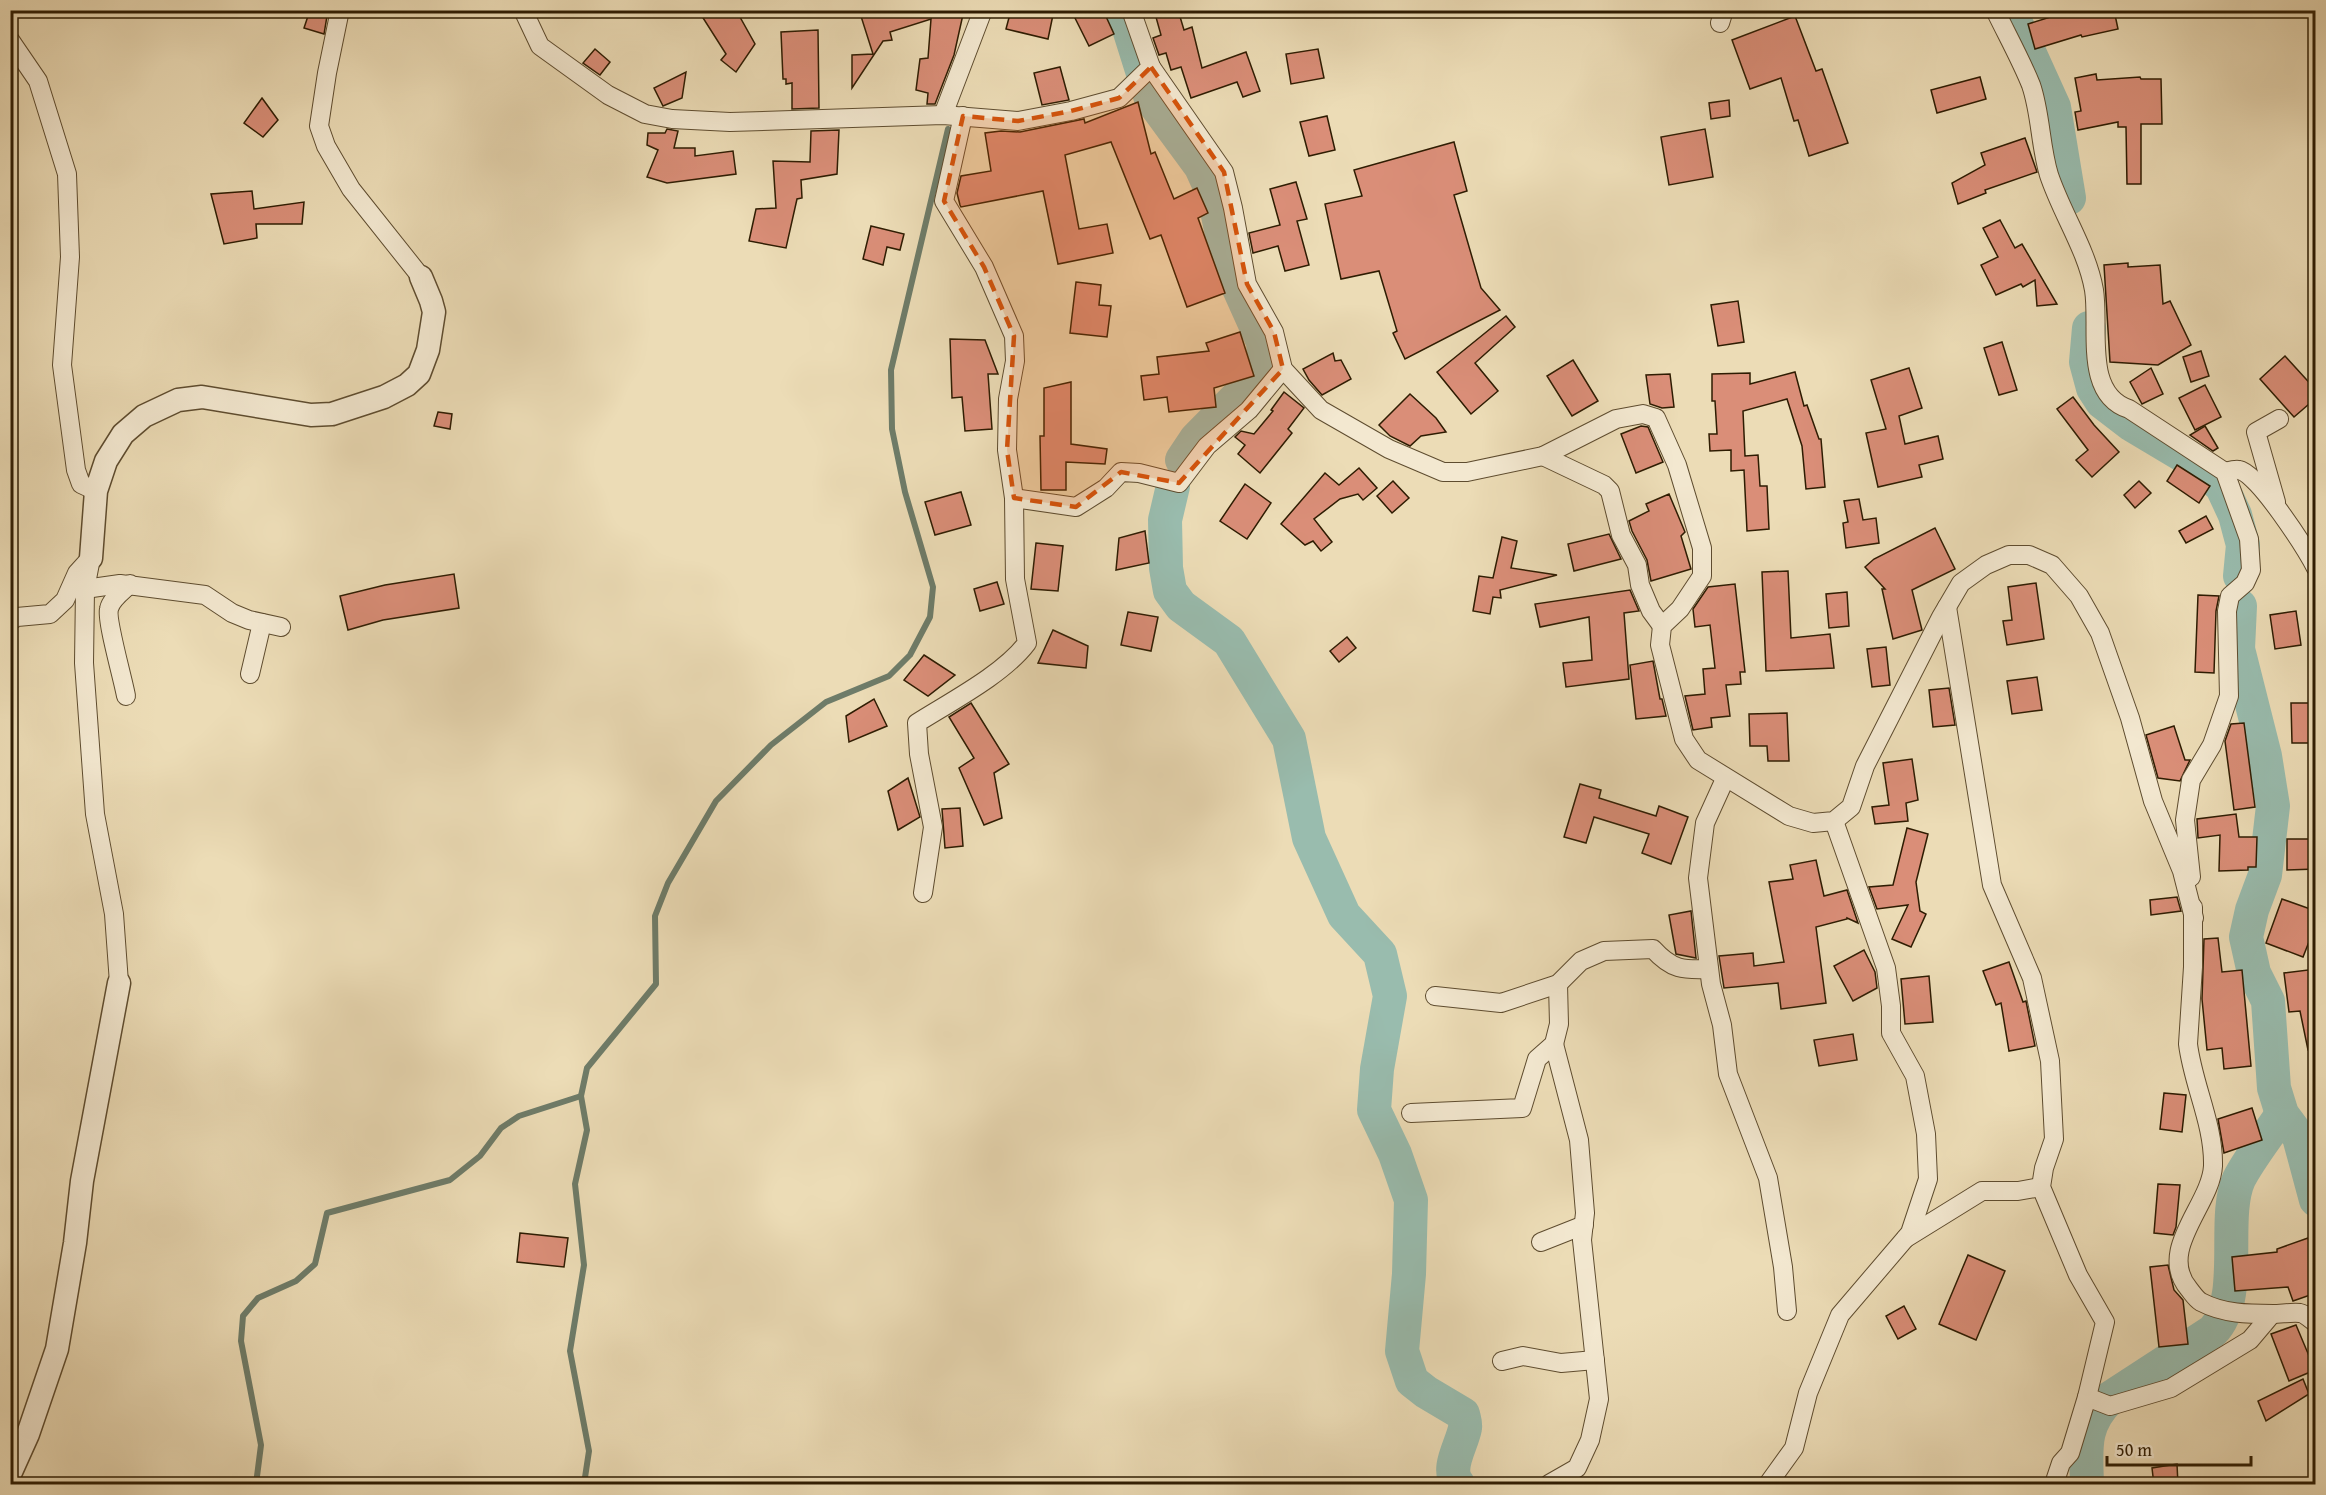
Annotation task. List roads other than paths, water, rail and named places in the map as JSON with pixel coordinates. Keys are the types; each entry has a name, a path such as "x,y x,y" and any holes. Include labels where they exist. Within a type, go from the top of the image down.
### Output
{"street":[{"path":"10,1474 28,1434 57,1349 75,1243 82,1181 119,983 114,914 95,814 84,663 84,589 91,558 96,491 106,461 123,434 144,416 178,400 201,397 311,415 332,414 384,397 407,385 419,374 428,350 434,312 432,301 421,277 351,189 326,146 319,126 340,10"},
{"path":"523,10 540,46 608,95 645,114 672,119 730,122 943,115 1018,121 1071,111 1119,98 1145,75"},
{"path":"943,115 983,10"},
{"path":"1131,10 1145,75 1224,172 1247,284 1274,332 1283,369 1321,410 1389,449 1443,472 1467,472 1543,456 1616,419 1643,414 1656,418 1677,465 1702,548 1702,576 1680,609 1662,626 1660,645 1684,739 1698,760 1725,779 1789,816 1814,824 1834,821 1851,807 1865,766 1961,583 1986,565 2009,555 2029,555 2052,565 2079,596 2100,633 2130,718 2153,801 2182,871 2194,918"},
{"path":"1995,10 2031,86 2049,174 2091,278 2097,309 2095,355 2103,387 2119,406 2129,409 2225,472 2249,539 2251,570 2245,583 2230,596 2227,611 2229,696 2212,745 2191,780 2185,820 2194,918 2188,1044 2209,1127 2213,1166 2208,1186 2183,1235 2178,1267 2183,1282 2198,1300 2222,1311 2311,1315"},
{"path":"10,40 38,81 68,174 70,257 62,365 76,470 81,484 96,491"},
{"path":"923,893 933,828 919,754 917,723 992,675 1019,653 1027,643 1015,579 1014,498 1007,450 1008,399 1015,361 1014,336 984,267 944,201 963,116"},
{"path":"1014,498 1076,507 1106,488 1121,472 1139,473 1179,483 1207,446 1249,410 1283,369"},
{"path":"2278,512 2256,432 2279,419"},
{"path":"1543,456 1604,485 1610,491 1621,535 1637,565 1640,585 1651,611 1662,626"},
{"path":"2225,472 2239,470 2253,478 2304,546 2316,568"},
{"path":"10,621 17,617 50,614 65,600 77,573 91,558"},
{"path":"84,589 130,584 205,595 232,613 281,627"},
{"path":"126,696 110,627 109,609 114,600 130,584"},
{"path":"1947,607 1992,885 2032,978 2050,1061 2054,1139 2044,1167 2041,1187 2078,1275 2105,1322 2097,1401 2070,1454 2061,1463 2054,1485"},
{"path":"250,674 262,623"},
{"path":"1725,779 1705,823 1698,878 1711,984 1722,1025 1728,1074 1768,1178 1783,1267 1787,1311"},
{"path":"1768,1485 1794,1448 1808,1393 1840,1315 1910,1233 1928,1179 1926,1134 1915,1076 1892,1033 1886,968 1834,821"},
{"path":"1435,996 1502,1003 1558,984 1581,961 1604,951 1653,949 1665,962 1684,970 1709,969"},
{"path":"1549,1485 1576,1468 1590,1440 1599,1399 1582,1240 1585,1213 1579,1140 1554,1044 1559,1024 1558,984"},
{"path":"1411,1113 1522,1108 1537,1059 1554,1044"},
{"path":"1906,1239 1982,1191 2018,1191 2041,1187"},
{"path":"1541,1242 1584,1225"},
{"path":"2097,1401 2171,1388 2250,1340 2272,1314"},
{"path":"1502,1361 1523,1356 1561,1363 1595,1360"}],"waterway":[{"path":"1120,10 1129,29 1151,99 1201,167 1214,196 1228,264 1263,342 1264,362 1253,381 1196,439 1182,460"},
{"path":"2010,10 2054,107 2069,198"},
{"path":"584,1484 589,1451 570,1351 584,1265 575,1184 587,1130 581,1096 587,1068 656,984 655,916 668,883 716,801 771,745 826,702 889,676 910,655 930,617 933,587 905,492 892,429 891,370 948,129"},
{"path":"2089,328 2086,362 2093,388 2102,402 2132,425 2199,465 2222,487 2235,515 2243,545 2240,576"},
{"path":"1173,486 1165,520 1166,568 1170,591 1181,606 1229,641 1289,739 1309,838 1344,915 1380,954 1390,996 1377,1069 1374,1110 1395,1154 1411,1200 1409,1274 1402,1351 1412,1381 1463,1414 1465,1428 1453,1471 1458,1484"},
{"path":"2240,606 2238,649 2265,756 2273,806 2265,875 2252,910 2246,937 2254,973 2268,1001 2274,1088 2282,1114 2299,1137 2316,1200"},
{"path":"256,1484 261,1445 241,1341 243,1316 258,1298 296,1281 315,1264 327,1213 450,1180 480,1156 501,1128 519,1116 581,1096"},
{"path":"2087,1484 2088,1438 2094,1418 2101,1408 2110,1398 2213,1331 2223,1317 2231,1279 2234,1196 2243,1171 2282,1114"}]}
